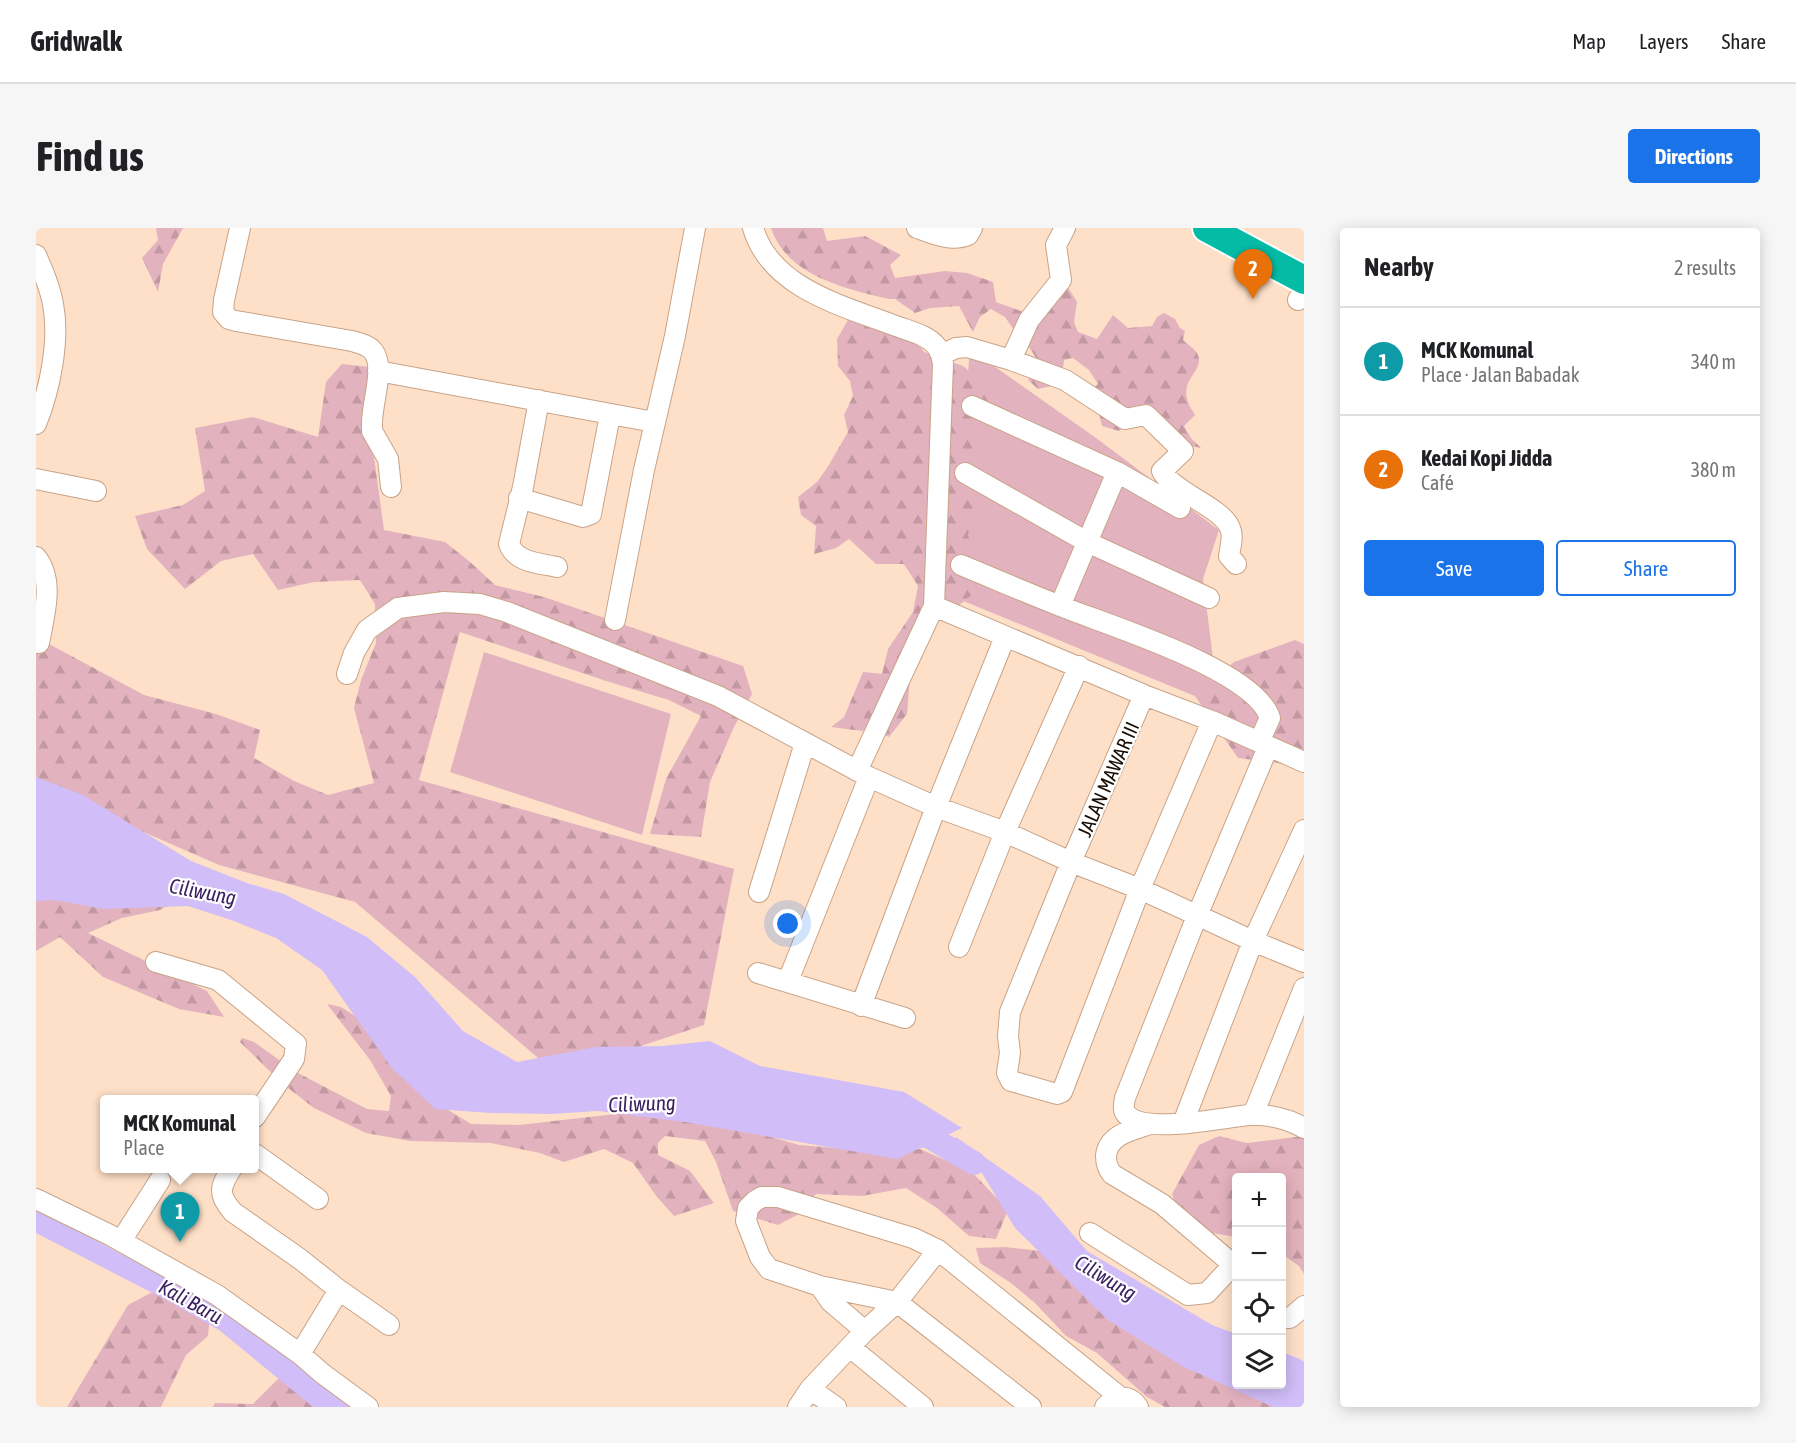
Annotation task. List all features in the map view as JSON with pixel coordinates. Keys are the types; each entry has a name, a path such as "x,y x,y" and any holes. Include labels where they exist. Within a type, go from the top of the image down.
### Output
{"highway":[{"path":"1207,228 1302,290"}],"street":[{"path":"240,228 223,312 236,321 362,344 373,351 378,371 372,431 388,459 392,487"},
{"path":"615,620 654,423 675,336 695,228"},
{"path":"753,228 762,249 772,263 803,287 822,297 922,337 938,348 943,364 934,606 863,774 788,981"},
{"path":"917,228 938,235 958,238 968,235 972,228"},
{"path":"1011,360 1029,320 1061,280 1056,245 1065,228"},
{"path":"36,255 52,299 55,322 51,375 36,424"},
{"path":"941,355 956,348 967,347 1065,380 1125,419 1146,415 1183,451 1165,466 1162,471 1165,478 1197,498 1228,523 1232,537 1229,556 1236,564"},
{"path":"378,371 654,423"},
{"path":"539,400 523,487 509,544 512,551 525,560 557,567"},
{"path":"972,406 1117,472 1180,508"},
{"path":"519,498 583,517 591,514 610,416"},
{"path":"1060,606 1117,472"},
{"path":"964,473 1087,542 1209,598"},
{"path":"36,479 96,491"},
{"path":"36,557 47,578 45,612 39,643"},
{"path":"961,564 1060,606 1191,656 1228,676 1267,710 1270,718 1264,744 1125,1098 1124,1112 1128,1117 1150,1124"},
{"path":"347,675 354,653 367,630 398,608 444,602 480,604 507,612 717,696 863,774 936,807 1005,831 1071,862 1140,889 1304,962"},
{"path":"934,606 1144,695 1212,721 1304,762"},
{"path":"861,1006 936,807 1005,637"},
{"path":"959,947 1005,831 1079,666"},
{"name":"JALAN MAWAR III","path":"1140,889 1062,1092 1057,1094 1011,1080 1007,1073 1010,1053 1008,1036 1010,1012 1071,862 1144,695"},
{"path":"1140,889 1212,721"},
{"path":"759,892 805,742"},
{"path":"1183,1123 1253,941 1304,830"},
{"path":"156,962 218,980 297,1044 294,1059 259,1111"},
{"path":"758,973 905,1018"},
{"path":"1253,1115 1304,988"},
{"path":"1232,1262 1162,1204 1112,1174 1107,1168 1107,1152 1113,1139 1120,1134 1150,1124 1183,1123 1253,1115 1289,1120 1304,1128"},
{"path":"259,1157 318,1199"},
{"path":"229,1173 221,1189 225,1204 233,1212 389,1325"},
{"path":"121,1241 160,1180"},
{"path":"1031,1407 897,1302 820,1286 769,1269 760,1257 746,1221 748,1208 762,1197 778,1197 913,1238 938,1250 1128,1405"},
{"path":"36,1199 121,1241 217,1295 300,1354 368,1407"},
{"path":"1090,1233 1188,1295 1207,1293 1232,1268"},
{"path":"798,1407 810,1389 849,1347 897,1302 938,1250"},
{"path":"820,1286 831,1302 865,1331"},
{"path":"300,1354 339,1290"},
{"path":"1286,1318 1290,1318 1304,1306"},
{"path":"849,1347 922,1407"},
{"path":"810,1389 836,1407"}],"green space":[{"path":"156,228 183,228 163,264 158,292 142,258 158,240"},
{"path":"771,228 823,228 827,241 865,236 901,255 890,265 895,278 945,271 967,273 993,282 996,302 1026,313 1067,286 1077,302 1074,322 1078,332 1097,339 1113,315 1128,328 1152,326 1157,317 1164,313 1175,319 1180,328 1185,331 1183,340 1196,351 1199,360 1186,393 1188,403 1195,415 1184,426 1201,448 1176,442 1161,446 1172,425 1162,418 1134,418 1119,431 1102,426 1098,409 1087,394 1098,384 1089,370 1073,358 1064,360 1061,384 1038,389 1028,380 1042,367 1025,341 1036,332 1016,333 1005,317 991,309 980,317 973,332 959,306 930,308 915,313 895,299 837,285 804,269 790,258 779,244"},
{"path":"871,306 914,338 924,352 963,366 989,388 991,409 977,425 974,459 979,493 976,517 968,534 972,554 969,573 973,594 952,611 936,605 923,633 920,660 910,678 907,714 889,737 868,728 862,731 831,727 844,717 863,672 882,674 888,649 913,612 918,586 904,564 876,564 849,539 836,548 814,554 816,526 801,515 798,497 817,482 848,432 844,415 853,396 850,381 838,366 837,339 853,311"},
{"path":"970,349 1096,438 1219,530 1203,579 1219,706 961,600 950,585"},
{"path":"342,364 370,367 361,421 374,457 384,530 445,542 495,585 544,597 743,666 752,694 734,727 710,782 701,837 650,834 666,779 701,716 669,700 460,632 419,780 734,869 704,1025 557,1074 355,902 219,865 36,785 36,637 144,695 216,714 260,730 254,758 294,781 328,795 374,783 354,708 361,680 376,643 375,604 360,580 314,582 278,590 253,554 221,561 185,589 147,549 135,516 183,505 205,491 195,428 253,417 318,437 326,382"},
{"path":"1295,640 1304,644 1304,768 1238,758 1195,696 1234,662"},
{"path":"484,652 671,714 642,835 450,772"},
{"path":"36,893 174,902 160,910 122,918 88,933 207,991 224,1017 179,1009 103,977 60,937 36,951"},
{"path":"327,1004 341,1007 360,1019 427,1097 471,1124 519,1125 615,1114 615,1112 705,1118 799,1145 874,1151 920,1149 972,1172 1008,1210 996,1239 969,1236 937,1208 906,1188 862,1196 816,1194 799,1214 778,1225 733,1211 716,1162 705,1141 665,1136 658,1143 658,1155 690,1171 714,1203 674,1216 657,1197 633,1163 604,1149 564,1162 540,1153 491,1143 410,1141 366,1133 314,1108 283,1084 240,1042 242,1038 254,1042 296,1072 367,1109 389,1111 391,1096 370,1060"},
{"path":"1219,1136 1247,1143 1304,1136 1304,1274 1299,1266 1286,1257 1286,1173 1232,1173 1232,1236 1206,1232 1182,1223 1172,1194 1199,1145"},
{"path":"1005,1247 1049,1252 1232,1381 1232,1389 1248,1389 1291,1407 1165,1407 1147,1397 1097,1353 1066,1336 1035,1303 1011,1283 980,1263 976,1248"},
{"path":"156,1290 210,1315 208,1336 186,1355 161,1407 67,1407 128,1305"},
{"path":"281,1376 324,1407 213,1407 215,1403 253,1404"}],"water":[{"path":"36,777 83,795 191,861 247,883 284,894 367,937 415,977 463,1031 517,1062 596,1047 662,1046 710,1041 760,1066 904,1092 962,1128 897,1159 685,1122 598,1111 551,1114 435,1109 391,1067 322,970 276,938 188,906 103,909 55,900 36,901"},
{"path":"956,1137 1040,1196 1087,1251 1212,1325 1232,1332 1232,1389 1182,1366 1108,1320 1015,1228 982,1173 941,1151"},
{"name":"Kali Baru","path":"36,1208 227,1311 360,1407 313,1407 219,1330 36,1233"},
{"path":"1286,1354 1300,1359 1304,1362 1304,1407 1273,1407 1233,1389 1286,1389"}],"waterway":[{"name":"Ciliwung","path":"905,1135 928,1136 974,1163"}],"place":[{"name":"Kedai Kopi Jidda","path":"1253,299"},
{"name":"MCK Komunal","path":"180,1242"}]}
